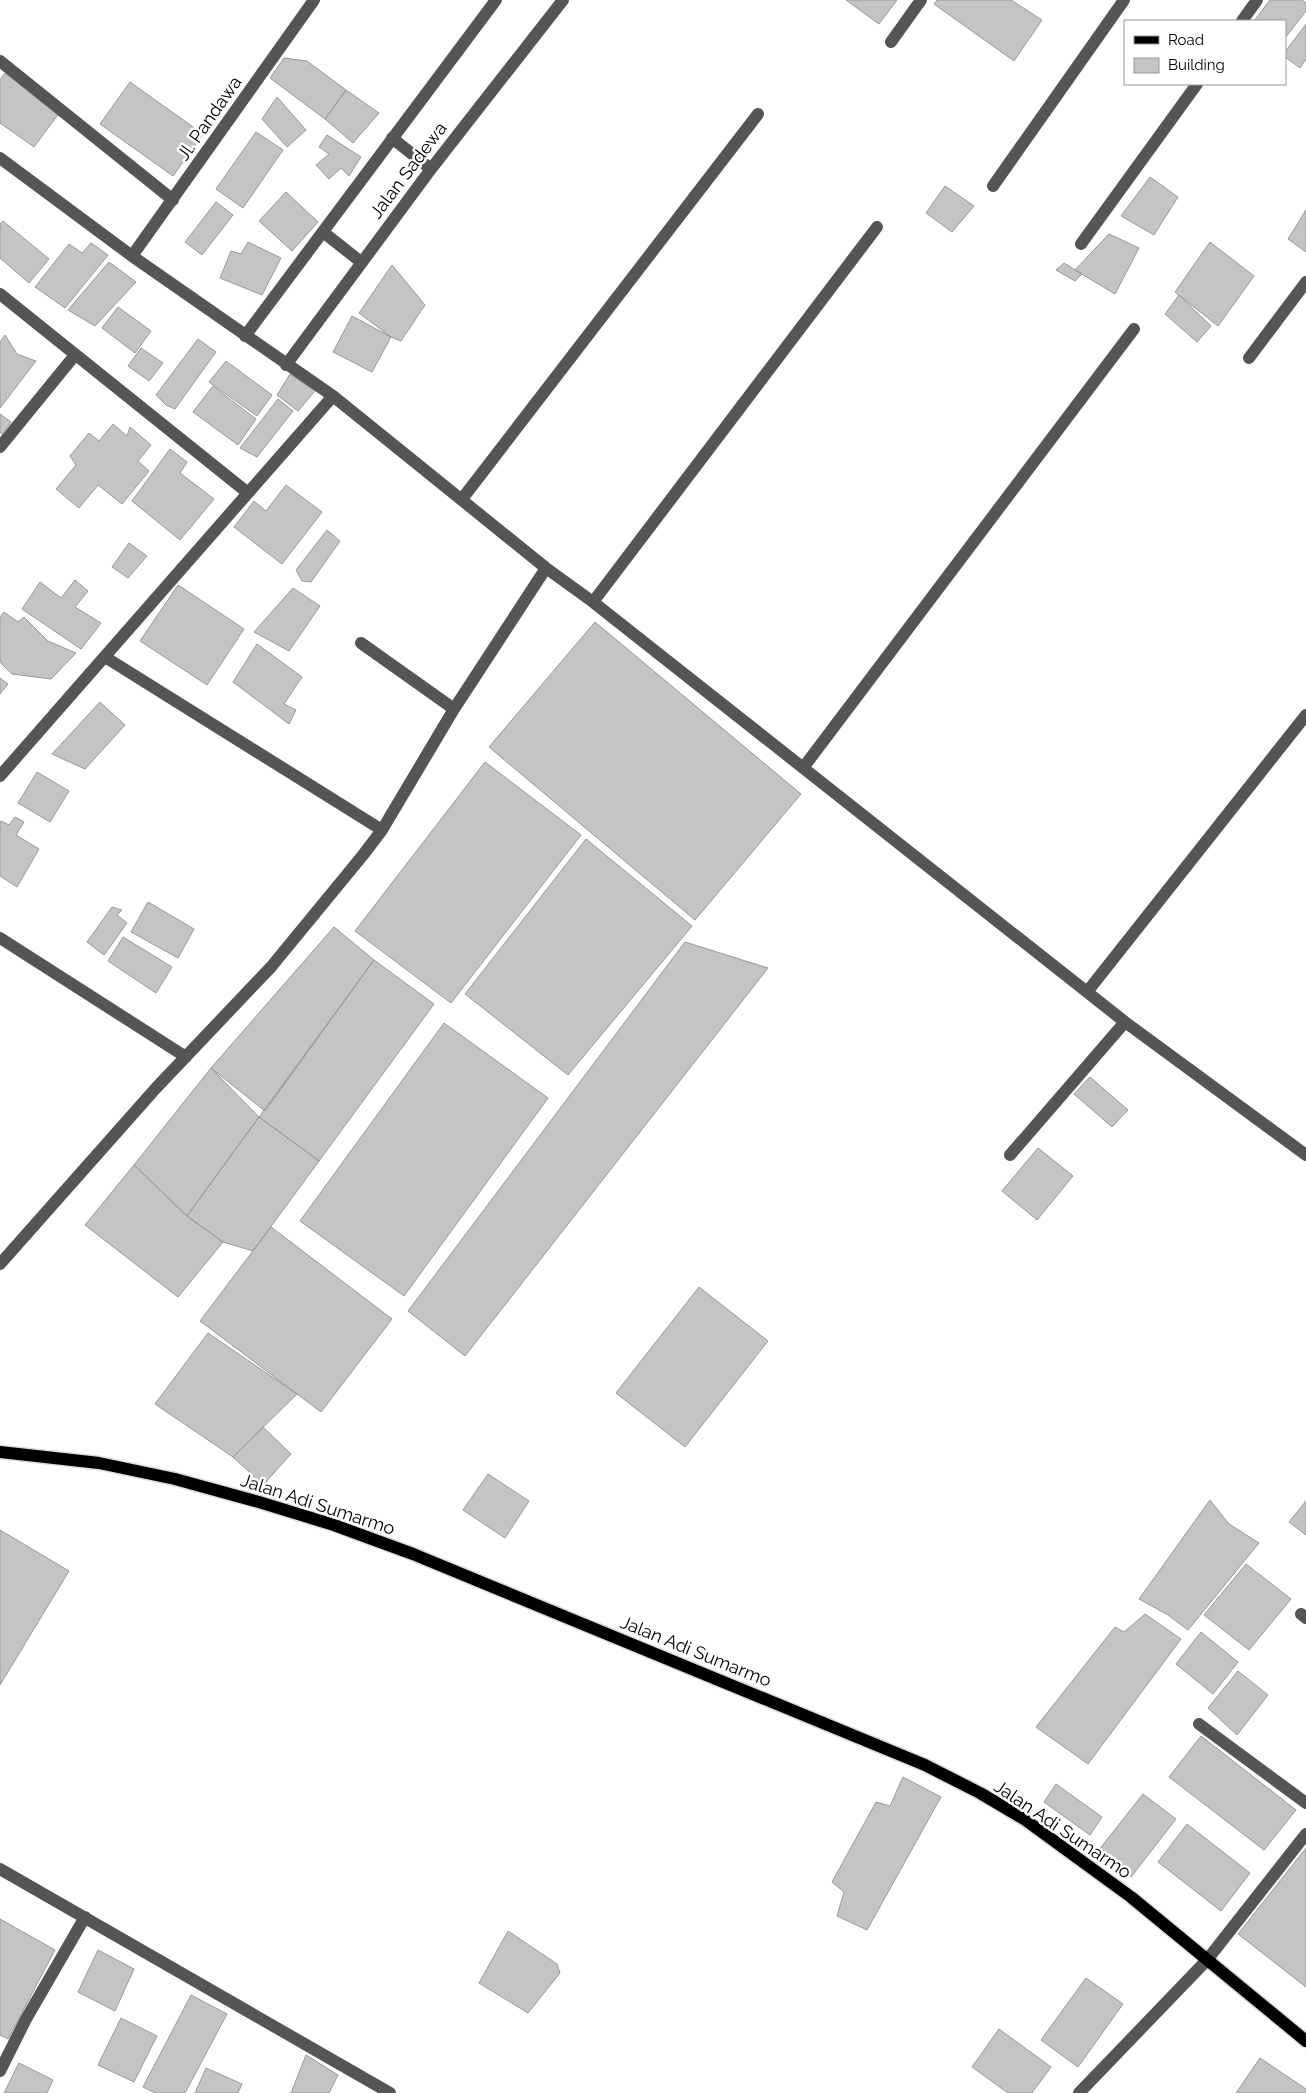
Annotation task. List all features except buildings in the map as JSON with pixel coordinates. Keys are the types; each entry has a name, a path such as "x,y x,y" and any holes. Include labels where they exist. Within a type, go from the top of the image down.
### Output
{"main road":[{"name":"Jalan Adi Sumarmo","path":"0,1452 99,1462 175,1478 334,1525 413,1554 925,1765 1024,1819 1131,1897 1306,2041"}],"street":[{"name":"Jl. Pandawa","path":"132,256 314,0"},
{"path":"245,336 496,0"},
{"name":"Jalan Sadewa","path":"286,365 431,169 563,0"},
{"path":"891,42 921,0"},
{"path":"993,186 1124,0"},
{"path":"1243,20 1257,0"},
{"path":"0,61 172,200"},
{"path":"1081,244 1196,85"},
{"path":"462,498 758,114"},
{"path":"392,138 431,169"},
{"path":"0,158 132,256 333,396 462,498 546,568 593,602 1125,1022 1306,1155"},
{"path":"593,602 878,227"},
{"path":"323,232 362,262"},
{"path":"1249,358 1306,282"},
{"path":"0,294 248,493"},
{"path":"803,768 1134,329"},
{"path":"0,447 75,356"},
{"path":"0,776 333,396"},
{"path":"0,1264 156,1088 271,967 382,830 454,709 546,568"},
{"path":"361,643 454,709"},
{"path":"105,657 382,830"},
{"path":"1087,992 1306,715"},
{"path":"0,938 186,1057"},
{"path":"1010,1155 1125,1022"},
{"path":"1199,1724 1306,1803"},
{"path":"1079,2093 1207,1960 1306,1834"},
{"path":"0,1869 390,2093"},
{"path":"0,2072 26,2018 85,1917"}]}
